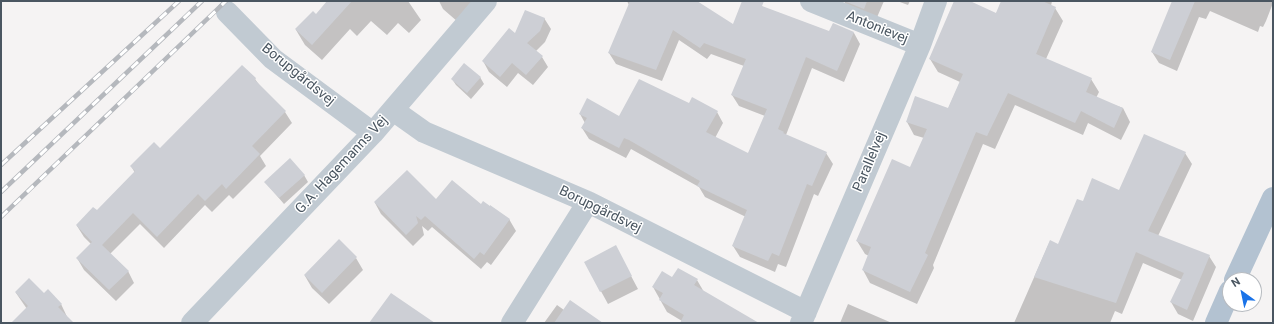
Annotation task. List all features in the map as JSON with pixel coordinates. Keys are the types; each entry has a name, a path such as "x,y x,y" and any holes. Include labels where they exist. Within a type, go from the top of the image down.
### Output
{"main road":[{"path":"1239,272 1273,198"},
{"path":"1216,323 1222,309"}],"street":[{"name":"G.A. Hagemanns Vej","path":"192,323 393,110 486,1"},
{"name":"Antonievej","path":"812,1 920,45"},
{"name":"Parallelvej","path":"804,318 920,45 936,1"},
{"name":"Borupgårdsvej","path":"227,12 273,59 372,133"},
{"name":"Borupgårdsvej","path":"393,110 424,132 588,202 804,318"},
{"path":"512,323 588,202"}],"building":[{"path":"327,1 352,1 312,45 295,29 313,11 316,14"},
{"path":"630,1 697,1 733,24 742,1 764,1 762,6 829,31 833,23 854,32 837,71 806,57 778,129 784,132 783,133 827,152 812,186 807,184 779,256 772,253 768,261 732,246 747,210 697,186 700,181 629,140 624,138 619,148 581,128 587,118 579,114 587,98 619,116 639,79 689,103 692,97 718,111 706,132 748,153 767,109 731,95 746,59 704,43 700,48 673,30 656,70 608,53"},
{"path":"844,1 867,1 864,9"},
{"path":"954,1 970,1 996,13 1001,1 1042,1 1056,7 1036,54 1092,78 1086,92 1123,108 1114,128 1081,111 1075,123 1008,93 987,136 976,132 925,253 928,255 910,292 862,270 871,247 856,241 892,159 910,167 927,129 906,122 915,96 948,108 963,74 929,59"},
{"path":"1172,1 1195,1 1170,60 1151,52"},
{"path":"525,10 545,18 540,31 527,43 543,56 526,75 512,63 500,77 482,61 509,28 515,33"},
{"path":"464,63 481,77 467,93 451,79"},
{"path":"242,65 286,111 252,146 260,154 226,189 222,184 205,201 198,194 157,237 133,213 102,245 129,271 109,290 76,258 92,242 76,225 93,207 97,210 135,171 130,166 154,142 160,148"},
{"path":"1144,134 1186,152 1148,231 1210,255 1187,310 1170,302 1184,273 1136,252 1116,303 1034,277 1050,240 1058,244 1077,199 1083,201 1092,178 1119,190"},
{"path":"290,158 305,175 279,198 264,182"},
{"path":"407,170 436,199 452,180 481,204 483,201 510,219 484,255 480,252 474,259 425,216 421,220 416,216 418,223 406,235 374,202"},
{"path":"339,239 357,257 322,293 304,275"},
{"path":"616,245 632,276 600,292 584,262"},
{"path":"678,268 698,279 694,285 759,323 680,323 684,315 659,300 663,293 652,287 662,271 672,277"},
{"path":"29,278 44,293 48,289 62,304 58,307 74,323 11,323 28,306 15,292"},
{"path":"391,293 435,323 369,323"},
{"path":"570,300 603,323 554,323"}],"railway":[{"path":"1,165 179,1"},
{"path":"1,192 202,1"},
{"path":"1,217 226,1"}]}
